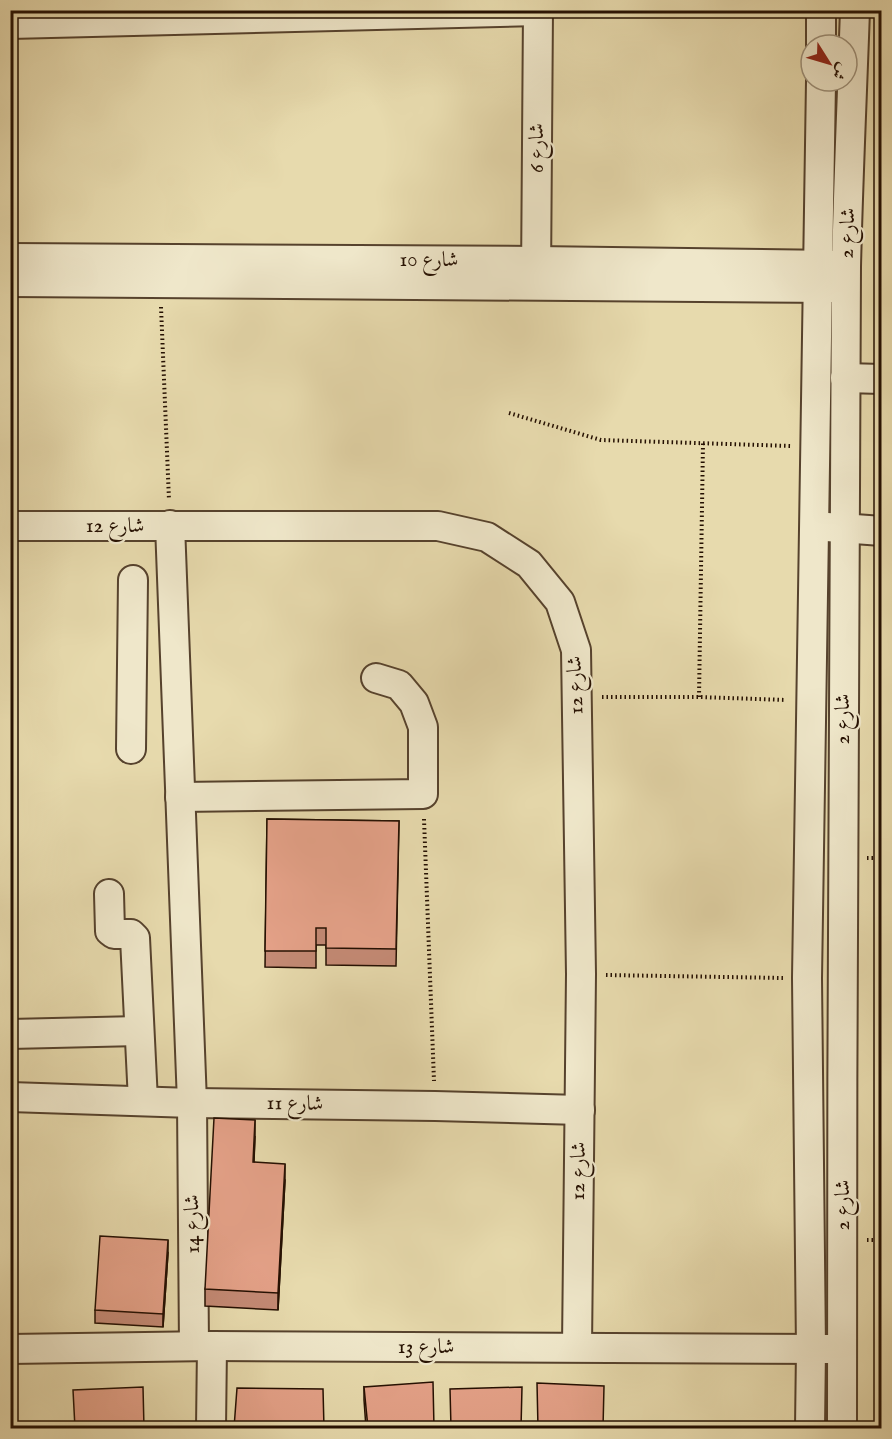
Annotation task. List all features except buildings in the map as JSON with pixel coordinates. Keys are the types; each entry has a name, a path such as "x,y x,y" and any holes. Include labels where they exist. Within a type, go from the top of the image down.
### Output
{"street":[{"path":"821,10 821,33"},
{"name":"شارع 2","path":"842,1428 845,378 855,10"},
{"path":"10,24 236,14 538,11"},
{"name":"شارع 6","path":"536,273 538,11"},
{"name":"شارع 2","path":"810,1428 807,978 820,93"},
{"name":"شارع 10","path":"10,258 536,273 846,277"},
{"name":"شارع 10","path":"10,282 160,282 536,273"},
{"path":"845,378 882,379"},
{"name":"شارع 14","path":"170,525 203,1346 211,1428"},
{"name":"شارع 12","path":"10,526 438,526 487,537 529,564 560,602 576,650 581,974 577,1347"},
{"path":"814,526 882,531"},
{"path":"131,749 133,580"},
{"path":"132,662 175,662"},
{"path":"180,797 423,794 423,727 414,703 399,685 376,678"},
{"path":"109,894 110,931 114,934 131,934 135,938 143,1101"},
{"path":"10,1034 139,1031"},
{"name":"شارع 11","path":"10,1096 192,1103 580,1110"},
{"name":"شارع 13","path":"10,1349 203,1346 842,1350"}],"path":[{"path":"160,282 170,525"},
{"path":"509,413 601,440 815,447"},
{"path":"699,697 703,443"},
{"path":"577,697 811,700"},
{"path":"423,794 435,1106"},
{"path":"581,974 807,978"}]}
